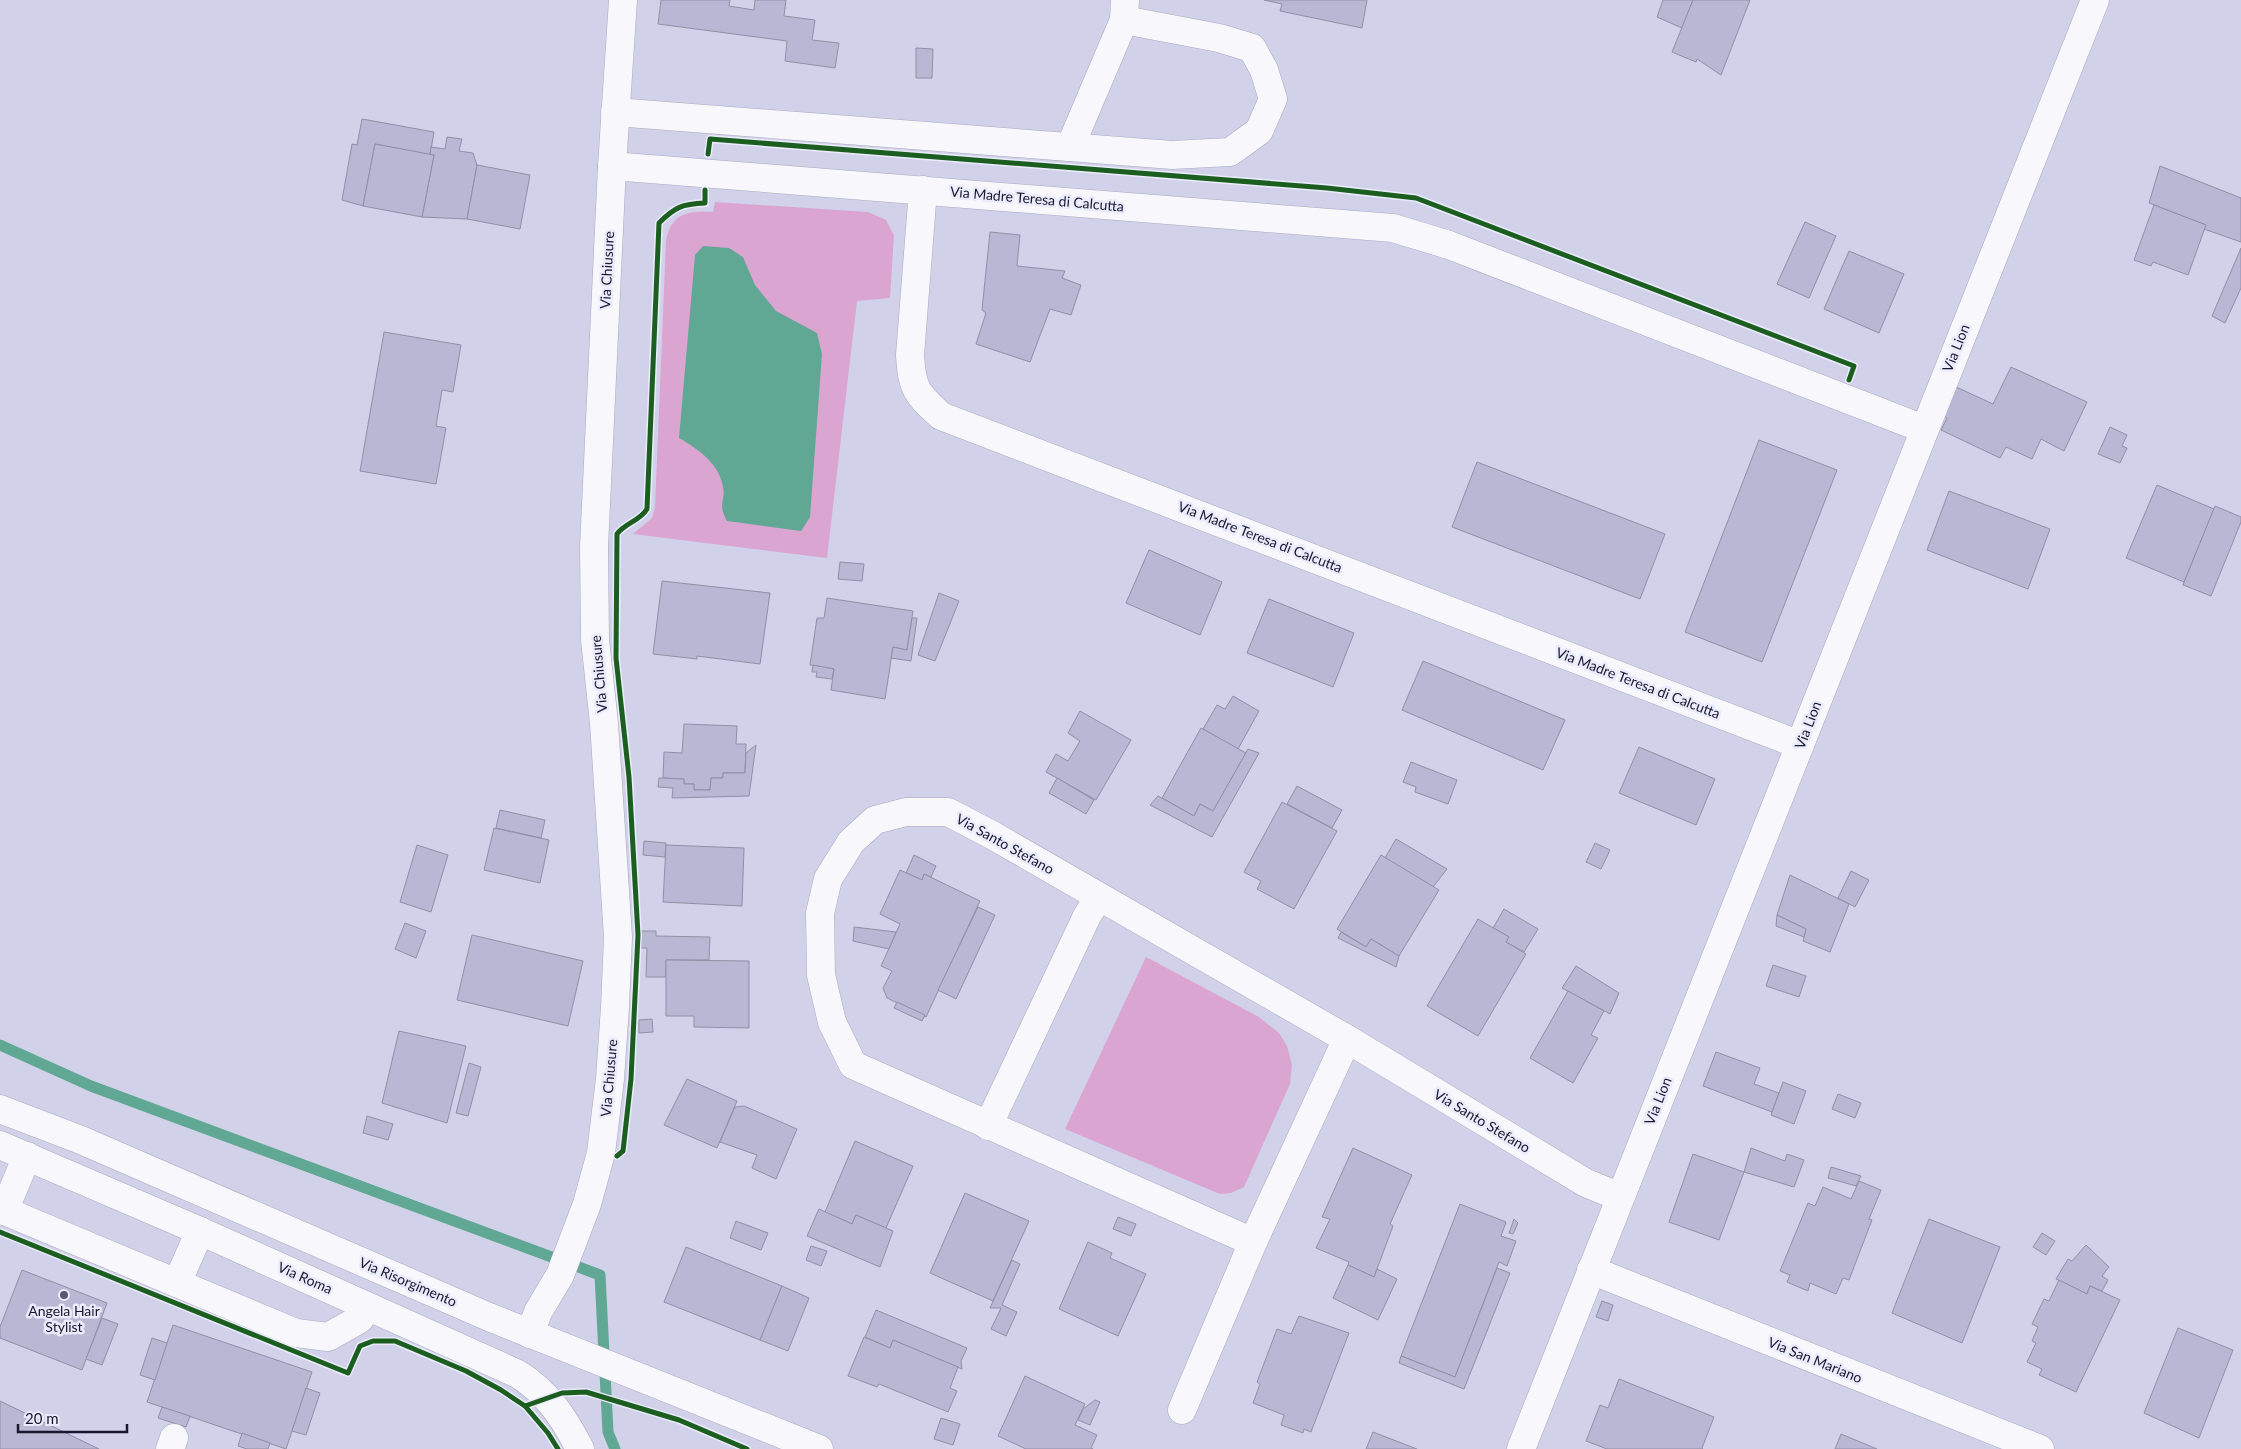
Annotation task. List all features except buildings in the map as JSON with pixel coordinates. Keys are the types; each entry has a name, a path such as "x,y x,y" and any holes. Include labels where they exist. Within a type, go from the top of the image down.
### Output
{"street":[{"name":"Via Chiusure","path":"530,1334 538,1312 560,1275 601,1153 610,1079 618,937 604,723 595,640 594,547 612,166 623,0"},
{"name":"Via Lion","path":"1521,1449 2095,0"},
{"path":"615,112 1172,155 1230,152 1259,131 1273,99 1264,70 1252,48 1124,10 1070,147"},
{"name":"Via Madre Teresa di Calcutta","path":"612,166 1393,228 1449,245 1924,429"},
{"name":"Via Madre Teresa di Calcutta","path":"923,190 910,355 911,378 919,395 941,416 1800,745"},
{"name":"Via Santo Stefano","path":"1253,1242 853,1065 832,1022 821,974 820,914 828,879 851,842 875,820 906,812 948,812 992,835 1098,898 1347,1039 1586,1183 1620,1197"},
{"path":"988,1126 1087,916 1098,898"},
{"path":"1182,1410 1253,1242 1347,1039"},
{"name":"Via Risorgimento","path":"0,1109 81,1140 530,1334 819,1449"},
{"name":"Via Roma","path":"0,1145 200,1230 366,1306 474,1352 518,1374 536,1385 566,1421 580,1449"},
{"path":"27,1156 2,1210 296,1333 328,1337 360,1319 366,1306"},
{"path":"177,1283 200,1230"},
{"name":"Via San Mariano","path":"1591,1270 2040,1449"}],"shaded area":[{"path":"715,202 868,212 886,220 894,235 890,298 857,301 827,558 633,534 652,518 655,507 666,240 672,224 677,219 689,213 713,212"},
{"path":"703,246 729,248 743,257 755,285 776,311 817,333 822,354 810,517 801,531 727,521 722,506 723,487 717,471 707,458 679,438 695,255"},
{"path":"1146,957 1259,1017 1279,1033 1287,1046 1292,1065 1290,1084 1244,1187 1231,1193 1220,1194 1065,1129"}],"waterway":[{"path":"0,1045 91,1086 600,1275 608,1432 615,1449"}],"cycle path":[{"path":"708,154 710,139 1327,188 1416,198 1854,366 1849,380"},
{"path":"617,1156 623,1151 631,1079 638,935 629,777 616,658 617,534 647,509 659,223 679,207 705,203 705,190"},
{"path":"0,1232 348,1373 360,1346 373,1341 395,1341 466,1371 501,1390 525,1406 548,1433 558,1449"},
{"path":"525,1406 562,1393 586,1392 679,1420 747,1449"}],"place":[{"name":"Angela Hair Stylist","path":"64,1295"}]}
